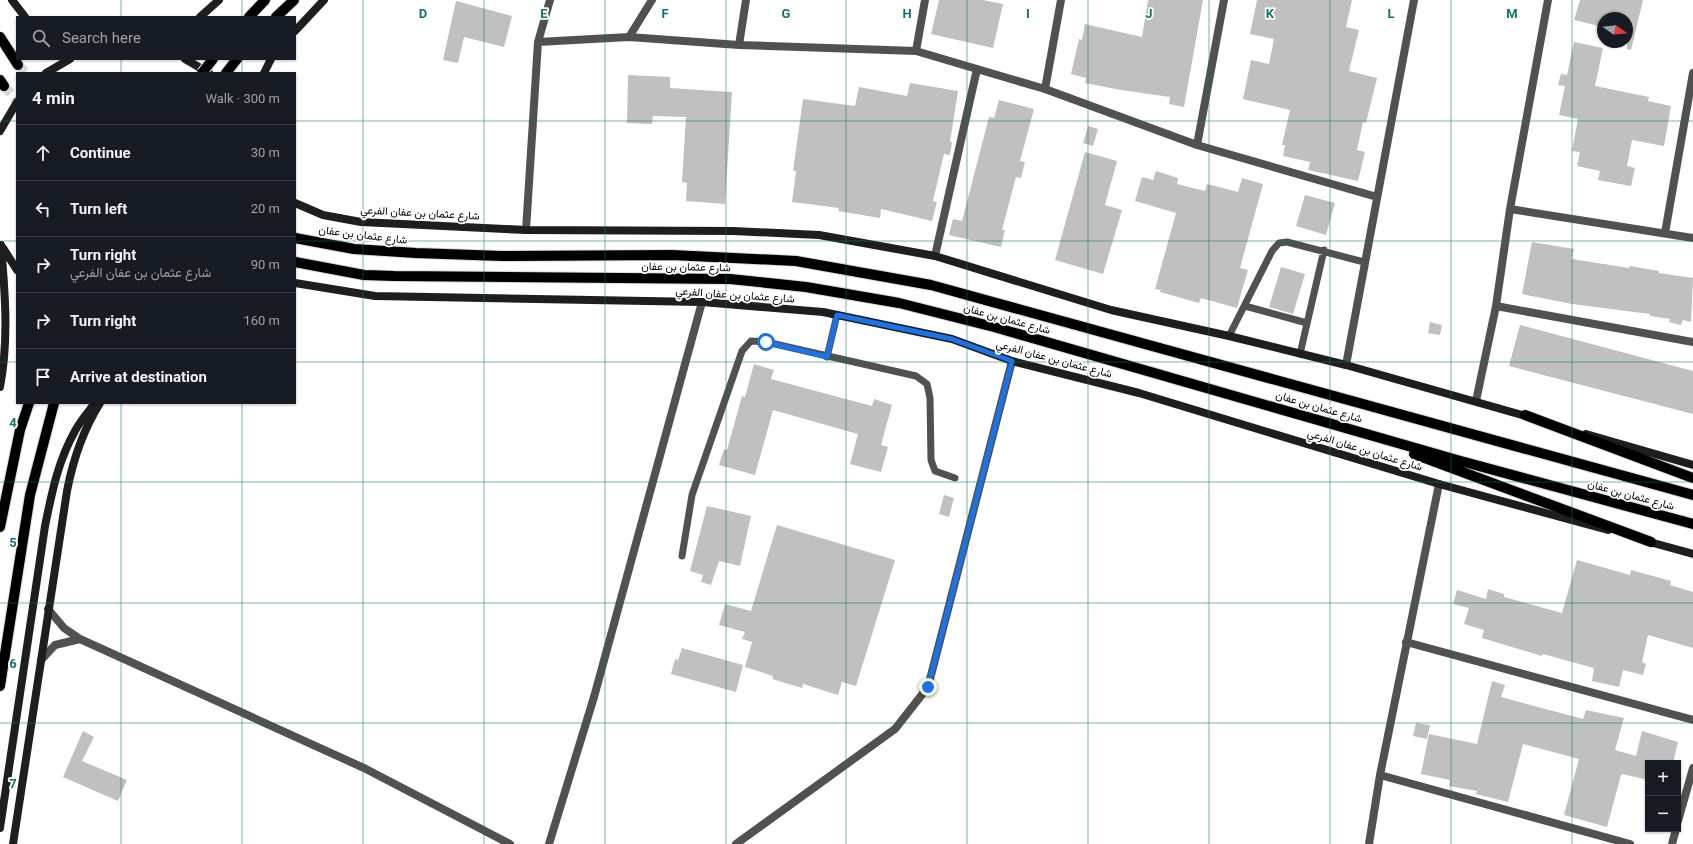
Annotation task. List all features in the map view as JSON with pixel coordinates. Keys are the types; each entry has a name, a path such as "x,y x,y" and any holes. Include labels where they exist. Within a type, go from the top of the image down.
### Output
{"main road":[{"path":"12,0 24,16"},
{"path":"201,16 219,0"},
{"path":"250,16 265,0"},
{"path":"277,16 294,0"},
{"path":"296,30 324,0"},
{"path":"0,37 18,65"},
{"path":"48,72 68,60"},
{"path":"187,60 207,72"},
{"path":"203,72 212,60"},
{"path":"227,72 236,60"},
{"path":"264,72 270,60"},
{"path":"0,131 16,104"},
{"name":"شارع عثمان بن عفان الفرعي","path":"296,203 323,215 361,222 526,230 733,231 819,234 935,256 1111,310 1229,336 1346,365 1525,415 1693,465"},
{"name":"شارع عثمان بن عفان","path":"296,238 354,249 416,253 502,256 672,255 796,261 877,275 931,285 1693,495"},
{"path":"1,243 16,268"},
{"path":"0,387 5,340 6,302 1,243"},
{"name":"شارع عثمان بن عفان","path":"296,262 364,275 730,279 806,287 899,303 986,325 1334,423 1457,460 1693,524"},
{"name":"شارع عثمان بن عفان الفرعي","path":"296,284 375,296 702,302 823,312 952,339 1012,361 1139,393 1439,484 1693,554"},
{"path":"0,527 20,430 29,404"},
{"path":"0,686 30,495 54,404"},
{"path":"0,828 45,526 54,483 63,455 75,429 94,404"},
{"path":"12,844 59,532 71,469 87,425 99,404"},
{"path":"1525,415 1693,478"},
{"path":"1334,423 1651,542"}],"street":[{"path":"526,230 538,42 550,0"},
{"path":"629,37 652,0"},
{"path":"738,45 746,0"},
{"path":"916,51 925,0"},
{"path":"1045,90 1061,0"},
{"path":"1198,145 1224,0"},
{"path":"1346,365 1414,0"},
{"path":"1476,401 1496,306 1510,209 1548,0"},
{"path":"538,42 629,37 738,45 916,51 1045,90 1198,145 1377,197"},
{"path":"935,256 977,69"},
{"path":"1665,233 1693,72"},
{"path":"1510,209 1693,238"},
{"path":"549,844 594,697 702,302"},
{"path":"1496,306 1693,342"},
{"path":"736,844 895,729 928,687 1012,361"},
{"path":"1369,844 1380,775 1439,484"},
{"path":"48,609 64,628 80,639 364,768 510,844"},
{"path":"40,660 55,645 80,639"},
{"path":"1406,642 1693,720"},
{"path":"1681,810 1693,768"},
{"path":"1380,775 1630,844"},
{"path":"1672,844 1675,832"}],"lane":[{"path":"1229,336 1272,251 1279,243 1287,242 1324,250 1364,262"},
{"path":"1300,354 1324,250"},
{"path":"1245,306 1307,323"},
{"path":"827,357 837,315"},
{"path":"682,556 692,494 742,351 747,343 751,341 766,342 916,376 927,384 930,398 930,460 935,471 955,478"}],"building":[{"path":"939,0 983,0 1003,4 993,48 931,34"},
{"path":"1148,0 1203,0 1184,107 1169,104 1170,97 1085,83 1086,78 1071,74 1079,39 1082,40 1085,24 1142,37"},
{"path":"1257,0 1352,0 1346,27 1359,30 1349,71 1377,78 1366,123 1363,122 1357,150 1365,152 1358,181 1308,170 1310,162 1283,156 1285,145 1282,145 1290,110 1243,99 1251,60 1269,64 1274,39 1250,34"},
{"path":"1580,0 1643,0 1633,42 1633,12 1597,12 1597,26 1574,20"},
{"path":"456,1 512,16 504,47 464,37 458,63 443,60"},
{"path":"1574,42 1597,47 1597,48 1603,48 1595,86 1649,97 1648,101 1671,106 1664,146 1632,140 1627,166 1635,168 1631,186 1598,180 1600,171 1577,166 1580,152 1572,151 1578,119 1559,115 1565,86 1558,85 1561,74 1567,75"},
{"path":"628,75 670,77 670,88 732,92 725,204 686,201 687,183 682,182 686,117 653,116 652,124 627,123"},
{"path":"910,83 958,91 950,142 952,142 950,155 944,154 933,201 937,202 932,221 881,209 880,218 838,211 839,208 792,202 796,171 793,171 803,99 855,106 859,87 907,96"},
{"path":"999,100 1034,109 1020,161 1025,162 1021,178 1016,177 1002,230 1005,230 1001,247 949,235 953,219 962,221 989,117 994,118"},
{"path":"1088,126 1098,129 1093,146 1083,143"},
{"path":"1085,152 1117,161 1105,205 1122,210 1103,274 1055,260"},
{"path":"1156,171 1178,178 1177,184 1205,191 1207,184 1238,192 1242,178 1263,184 1240,268 1248,270 1237,308 1201,298 1199,303 1160,292 1161,290 1155,289 1176,213 1135,201 1142,177 1153,180"},
{"path":"1305,195 1335,203 1326,235 1296,226"},
{"path":"1532,242 1574,249 1572,259 1629,268 1630,266 1659,271 1659,273 1693,278 1691,322 1683,320 1681,325 1669,322 1670,319 1650,316 1650,314 1572,304 1522,294"},
{"path":"1281,267 1305,274 1293,314 1269,307"},
{"path":"1430,322 1442,325 1440,335 1428,333"},
{"path":"1520,325 1693,371 1693,414 1509,366"},
{"path":"754,364 774,370 771,379 872,406 874,399 892,405 881,445 888,447 881,472 850,464 858,434 773,410 755,475 719,465 724,449 727,450 742,396 745,397"},
{"path":"944,495 954,498 949,517 939,514"},
{"path":"707,506 751,516 740,566 719,561 711,585 701,582 703,575 690,571"},
{"path":"777,525 895,560 856,686 842,682 838,695 803,684 802,688 772,679 773,676 745,667 752,642 742,639 745,632 719,625 725,604 751,611"},
{"path":"1577,560 1630,575 1631,570 1671,581 1670,585 1693,592 1693,648 1648,635 1642,662 1646,664 1643,675 1623,670 1619,687 1592,681 1594,668 1543,654 1542,656 1482,638 1484,630 1464,624 1469,608 1453,604 1457,590 1486,599 1488,589 1504,594 1504,597 1562,613"},
{"path":"682,648 743,665 736,692 671,674 675,659 678,660"},
{"path":"1492,681 1505,685 1501,697 1583,719 1586,710 1624,718 1615,750 1636,756 1642,731 1678,742 1674,760 1645,760 1645,779 1621,775 1607,827 1564,815 1579,759 1523,744 1508,802 1476,794 1477,791 1449,786 1450,780 1421,774 1429,734 1477,744"},
{"path":"1416,723 1430,725 1427,739 1413,736"},
{"path":"83,731 94,737 82,761 127,780 118,801 63,777"}],"tunnel":[{"path":"18,65 25,72"},
{"path":"4,86 16,100"}],"route":[{"path":"766,342 827,357 837,315 952,339 1012,361 928,687"}]}
